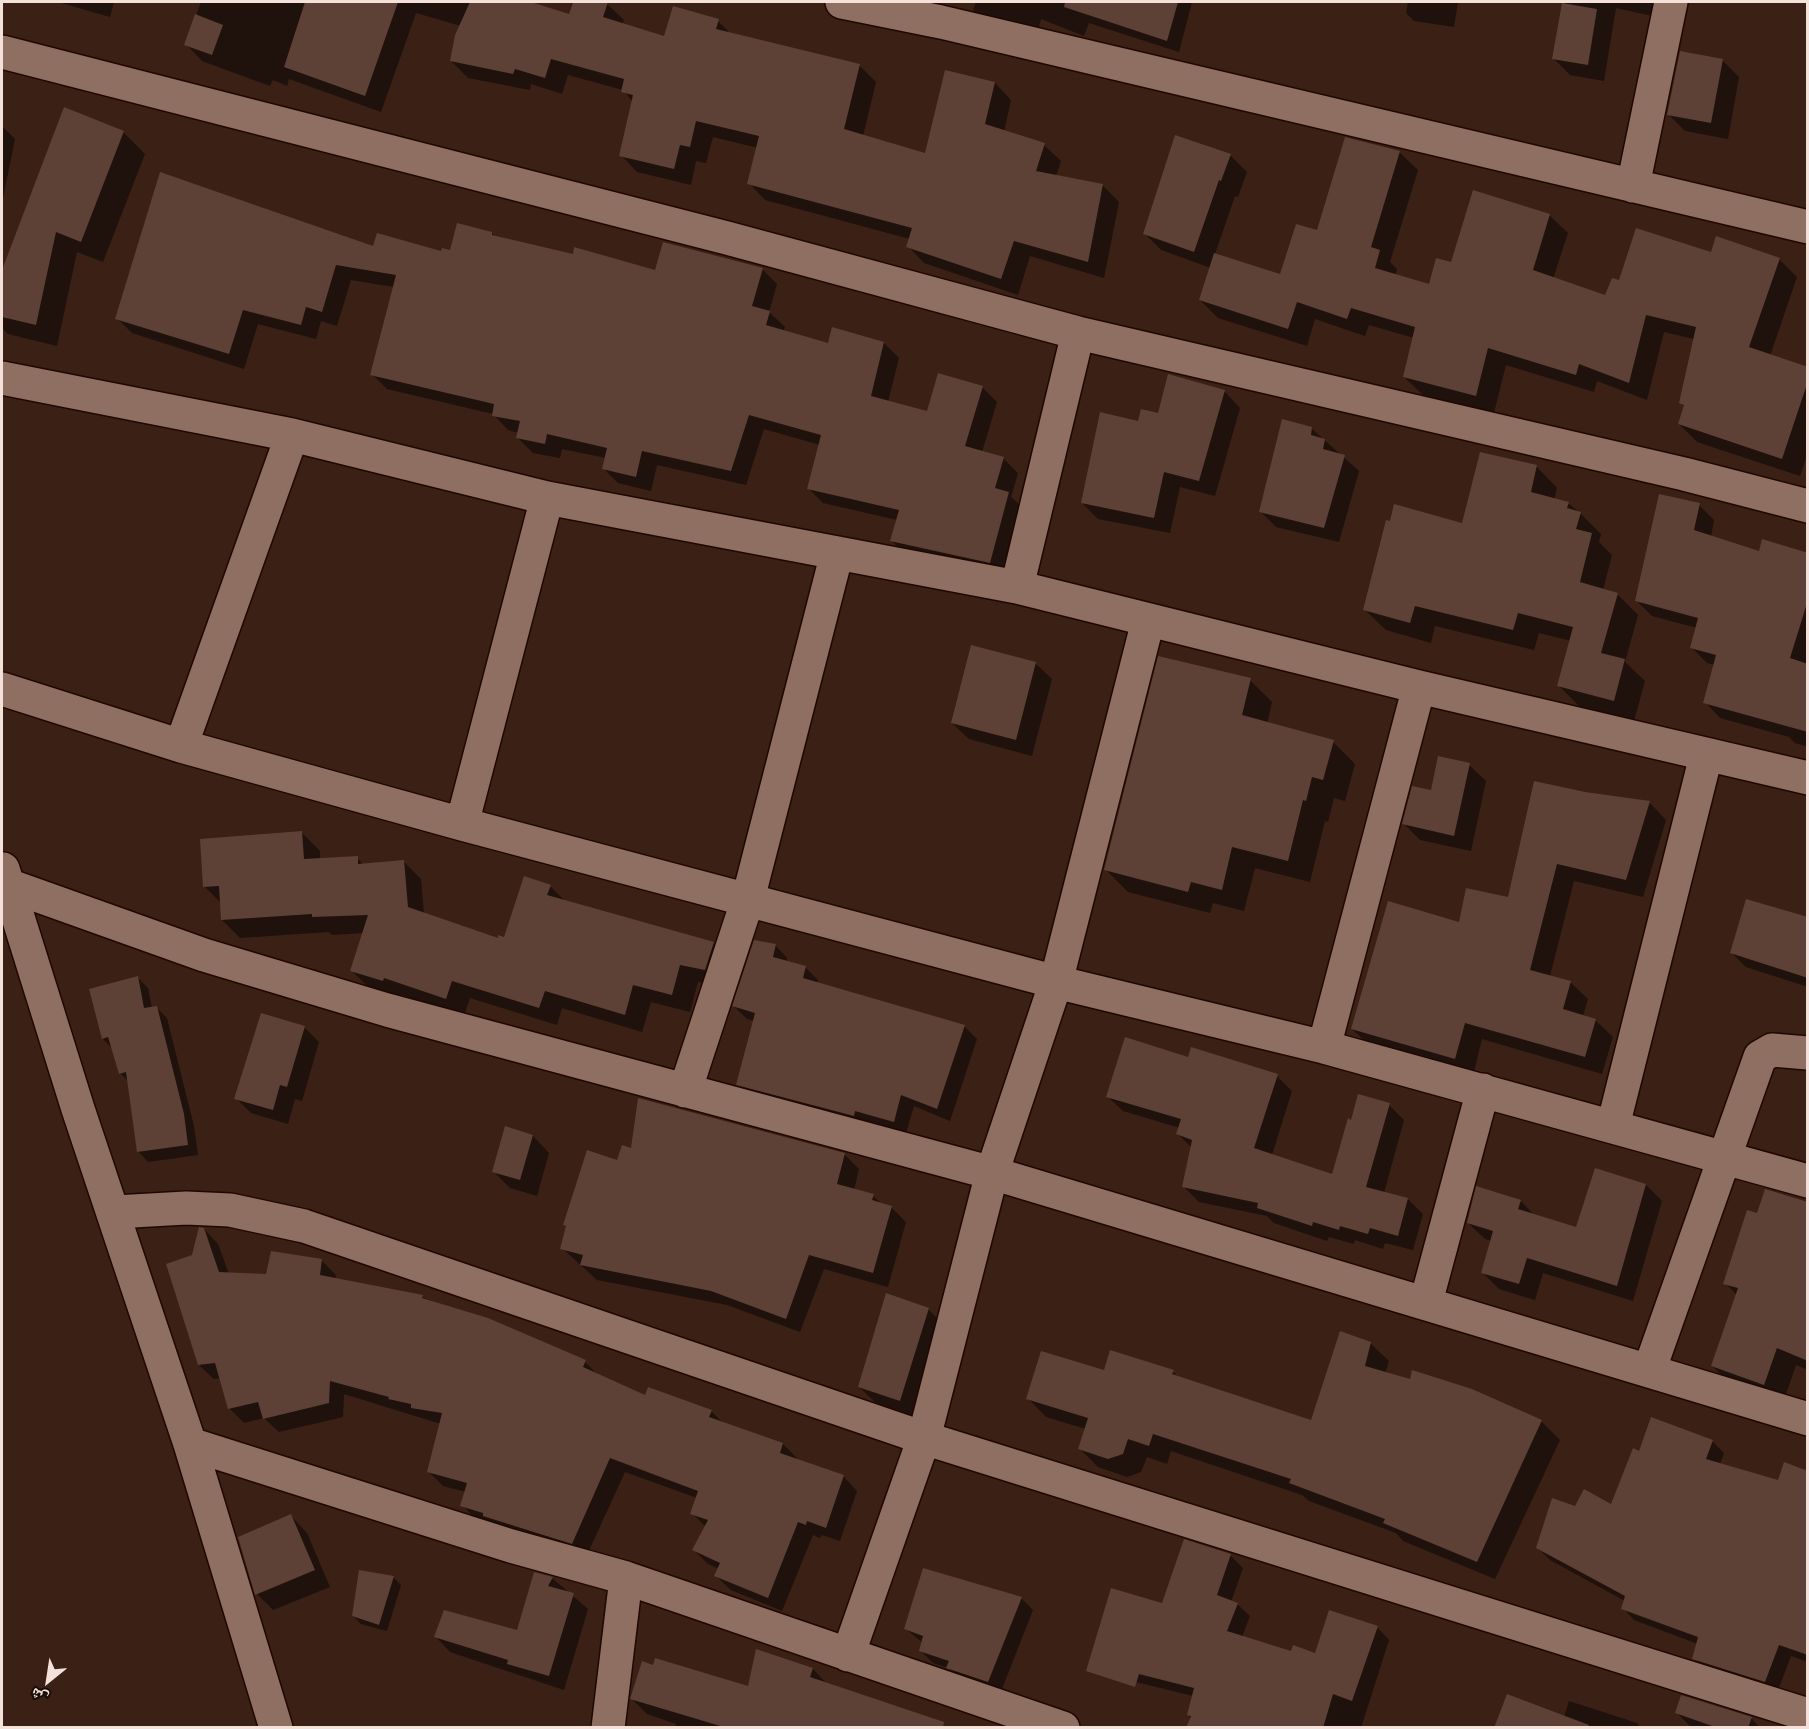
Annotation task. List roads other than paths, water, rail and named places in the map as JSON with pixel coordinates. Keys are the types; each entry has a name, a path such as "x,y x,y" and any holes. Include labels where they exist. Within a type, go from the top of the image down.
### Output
{"street":[{"path":"842,2 944,12 1633,186 1808,227"},
{"path":"1633,186 1671,2"},
{"path":"2,52 727,238 1078,333 1684,474 1808,506"},
{"path":"1017,587 1078,333"},
{"path":"2,378 292,435 547,498 1017,587 1419,687 1706,756 1808,778"},
{"path":"181,746 292,435"},
{"path":"462,824 547,498"},
{"path":"685,1090 748,899 837,553"},
{"path":"848,1655 924,1438 992,1173 1056,982 1148,621"},
{"path":"1324,1047 1419,687"},
{"path":"2,689 181,746 462,824 1056,982 1324,1047 1808,1181"},
{"path":"1613,1126 1706,756"},
{"path":"5,875 204,955 398,1013 992,1173 1808,1419"},
{"path":"5,875 78,1109 115,1212 190,1444 276,1728"},
{"path":"1648,1371 1760,1058 1772,1050 1808,1053"},
{"path":"1426,1302 1483,1090"},
{"path":"115,1212 186,1208 230,1210 304,1226 924,1438 1808,1715"},
{"path":"190,1444 511,1546 626,1578 1064,1728"},
{"path":"608,1728 626,1578"}]}
